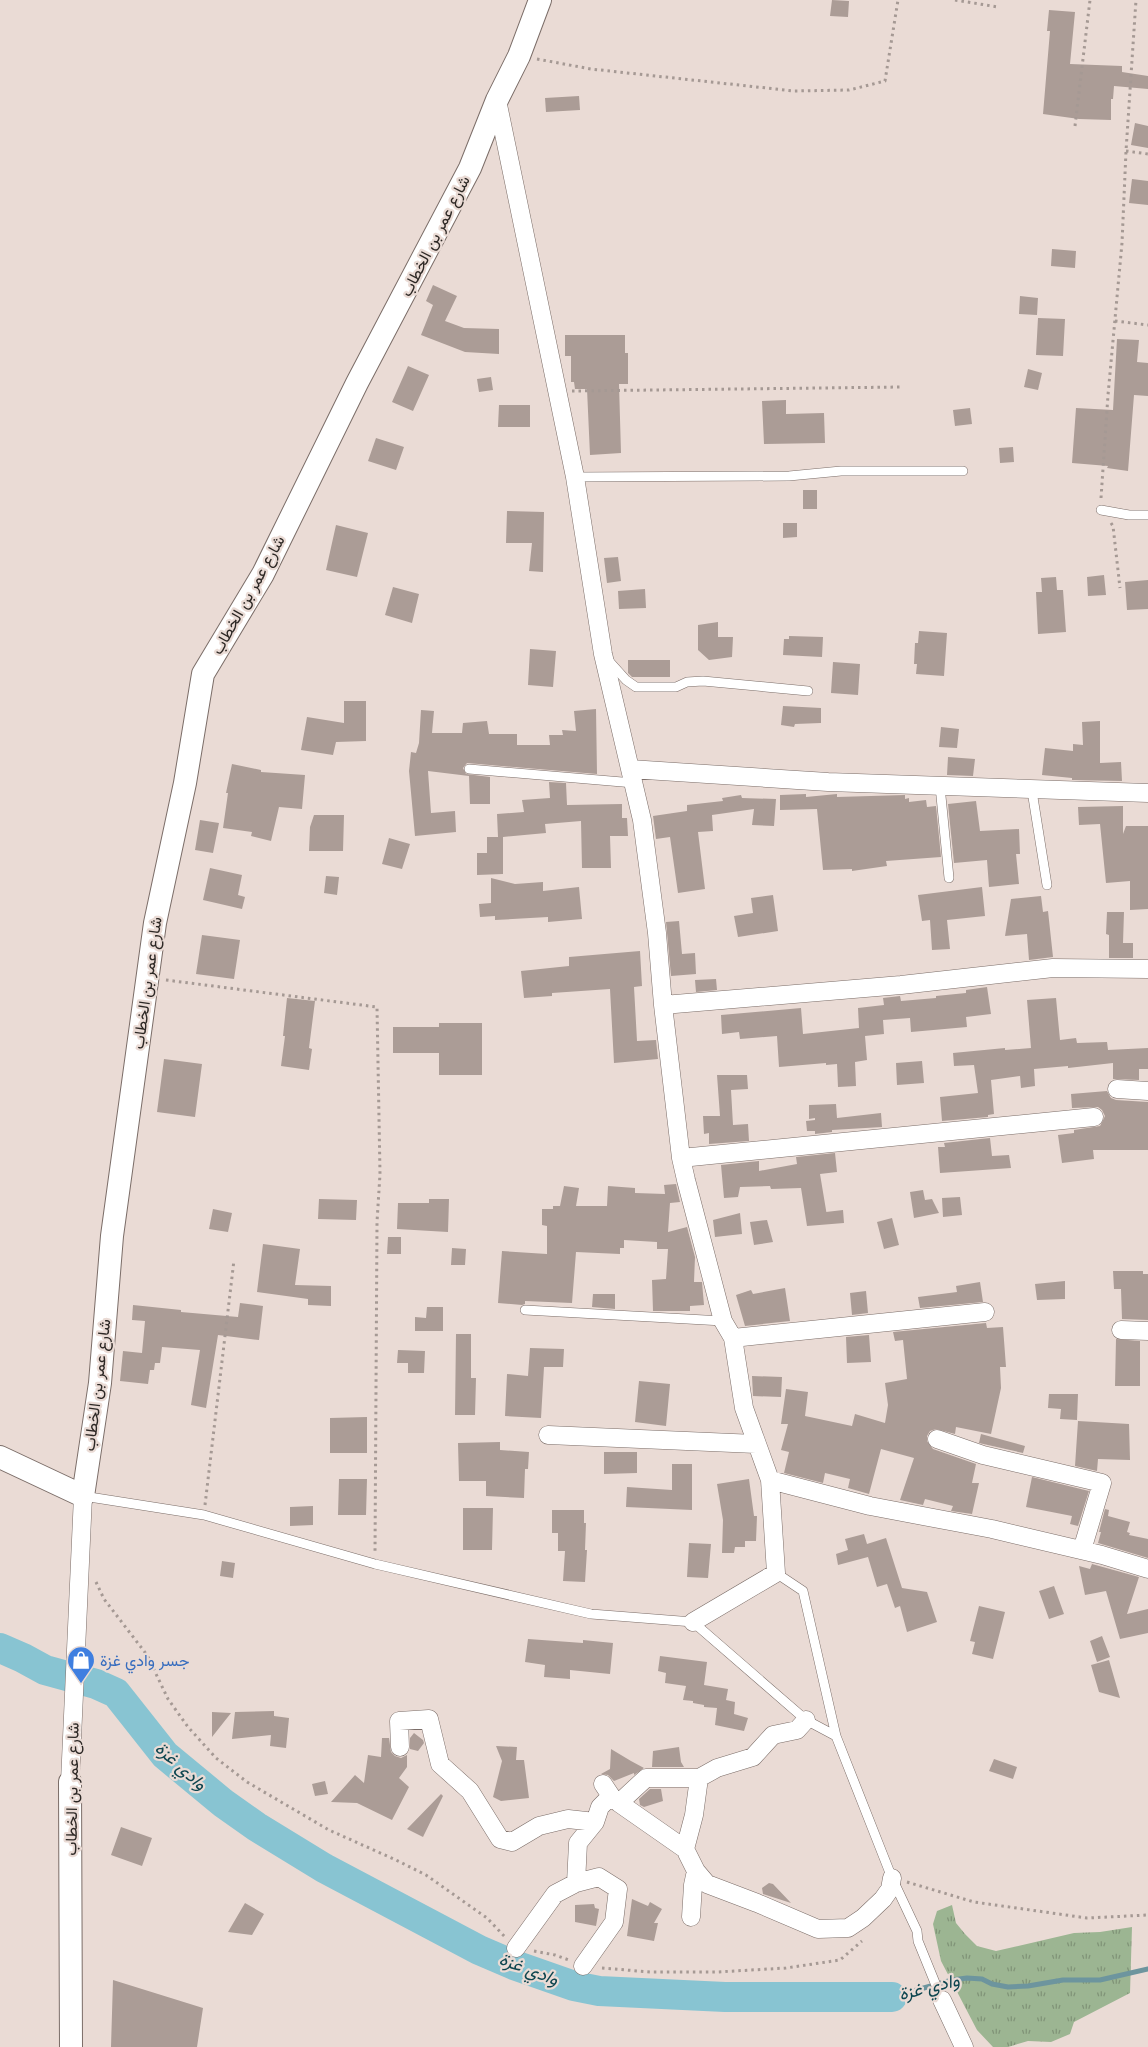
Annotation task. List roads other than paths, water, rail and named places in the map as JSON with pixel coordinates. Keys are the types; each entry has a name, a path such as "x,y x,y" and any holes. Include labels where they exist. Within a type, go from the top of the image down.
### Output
{"street":[{"name":"شارع عمر بن الخطاب","path":"71,2047 70,1782 83,1496 100,1383 112,1236 155,923 185,783 203,674 263,574 357,383 470,168 498,100 519,56 540,0"},
{"path":"498,100 575,477 603,654 642,820 657,933 663,1005 681,1158 723,1321 733,1338 744,1408 770,1480 776,1572 693,1622"},
{"path":"632,776 1148,793"},
{"path":"663,1005 893,986 1052,968 1148,970"},
{"path":"1117,1089 1148,1090"},
{"path":"681,1158 1094,1117"},
{"path":"733,1338 985,1312"},
{"path":"1121,1330 1148,1331"},
{"path":"548,1436 756,1444"},
{"path":"936,1439 983,1455 1102,1483 1082,1550"},
{"path":"0,1457 83,1496"},
{"path":"770,1480 870,1506 992,1529 1082,1550 1148,1569"},
{"path":"400,1747 399,1721 430,1719 440,1764 470,1791 500,1839 512,1842 540,1826 568,1819 595,1822"},
{"path":"576,1883 578,1843 595,1822 600,1807 611,1794 646,1778 699,1778 717,1768 753,1757 773,1735 797,1730 806,1720"},
{"path":"685,1849 694,1815 699,1778"},
{"path":"611,1794 685,1849 696,1871 707,1884 818,1929 848,1928 863,1918 883,1899 890,1889 892,1878"},
{"path":"691,1917 692,1885 696,1871"},
{"path":"516,1948 555,1894 576,1883 599,1877 618,1889 614,1922 598,1941 583,1966"},
{"path":"942,2000 964,2047"}],"lane":[{"path":"575,477 789,476 841,471 963,471"},
{"path":"1101,510 1129,516 1148,515"},
{"path":"603,654 626,680 636,687 676,687 687,682 703,680 808,691"},
{"path":"469,769 632,776"},
{"path":"940,786 949,878"},
{"path":"1032,790 1047,885"},
{"path":"525,1310 723,1321"},
{"path":"83,1496 204,1516 375,1564 591,1614 693,1622 806,1720 836,1736"},
{"path":"776,1572 803,1592 836,1736 892,1878 917,1931 918,1941 942,2000"}],"waterway":[{"name":"وادي غزة","path":"0,1648 45,1670 96,1684 116,1693 165,1755 223,1803 257,1827 324,1868 479,1950 514,1965 574,1986 599,1991 725,1997 892,1997"},
{"name":"وادي غزة","path":"892,1997 952,1980 967,1978 982,1979 992,1984 1008,1987 1028,1986 1063,1980 1100,1980 1148,1969"}],"place":[{"name":"جسر وادي غزة","path":"81,1684"}]}
